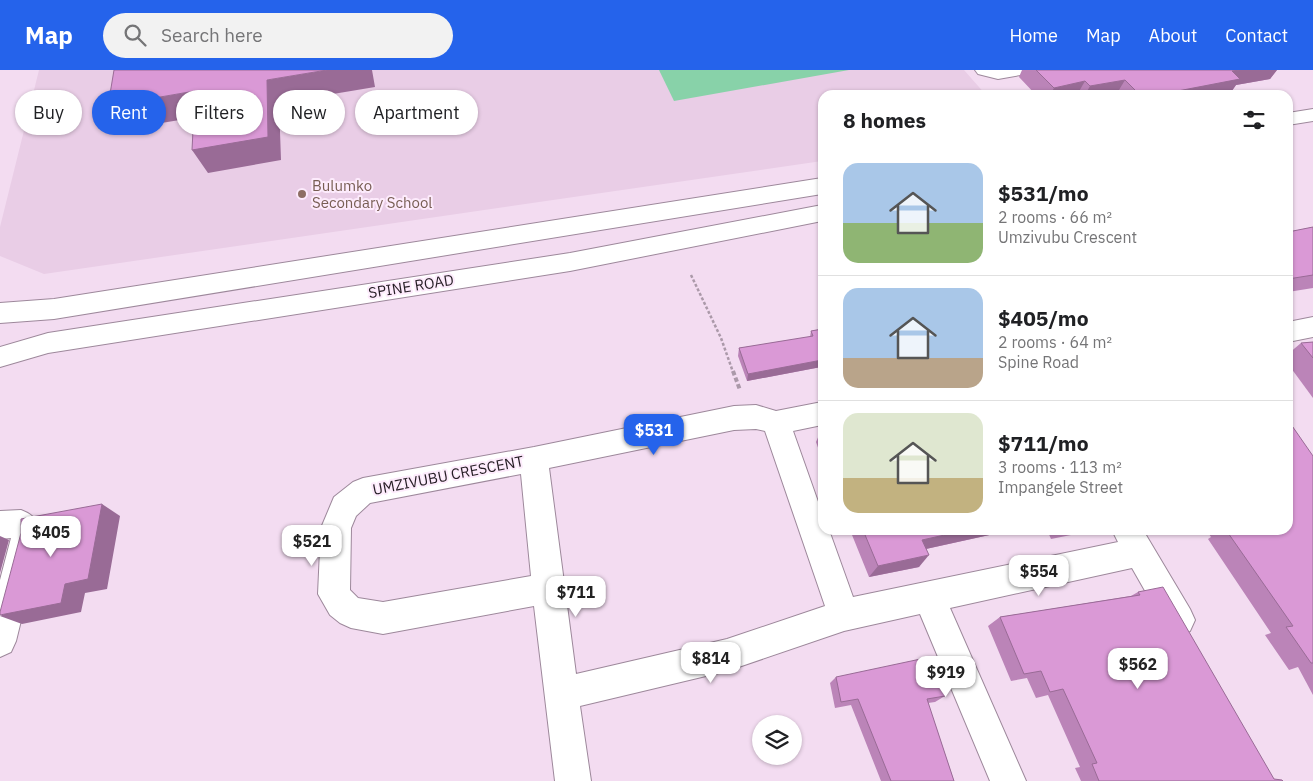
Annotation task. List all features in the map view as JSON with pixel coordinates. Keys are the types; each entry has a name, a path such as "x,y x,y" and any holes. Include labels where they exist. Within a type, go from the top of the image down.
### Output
{"street":[{"path":"985,70 998,73 1019,70"},
{"path":"1293,117 1313,115"},
{"path":"0,313 54,309 818,187"},
{"name":"SPINE ROAD","path":"0,357 48,343 570,262 818,213"},
{"path":"1293,331 1313,327"},
{"path":"818,415 776,423 844,615"},
{"name":"UMZIVUBU CRESCENT","path":"548,588 383,618 351,612 341,604 334,594 336,528 344,507 363,491 534,459 734,418 756,417 776,423"},
{"path":"534,459 548,588 573,781"},
{"path":"0,525 21,524 24,526 26,533 0,641"},
{"path":"562,694 727,655 844,615 929,597 1134,541 1194,645"},
{"path":"929,597 1008,781"}],"path":[{"path":"691,276 721,338 743,398 744,417"}],"shaded area":[{"name":"Bulumko Secondary School","path":"39,70 964,70 982,90 818,90 818,162 44,274 0,256 0,227 23,135 82,135 82,90 34,90"}],"green space":[{"path":"659,70 849,70 674,101"}],"building":[{"path":"114,70 327,70 267,80 268,137 192,150 193,135 263,135 263,90 176,90 176,94 166,96 166,90 111,90"},
{"path":"1036,70 1240,70 1232,71 1240,79 1183,90 1135,90 1125,80 1090,86 1085,81 1054,88"},
{"path":"1313,227 1313,275 1293,278 1293,231"},
{"path":"818,330 818,361 748,374 739,348 813,336 811,331"},
{"path":"1313,342 1313,358 1301,343"},
{"path":"1293,427 1313,456 1313,663 1311,663 1286,627 1293,626 1229,535 1293,535"},
{"path":"102,504 88,579 65,584 61,603 0,615 21,533 21,519"},
{"path":"865,535 944,535 922,540 929,555 878,566"},
{"path":"1163,587 1274,779 1283,781 1099,781 1092,764 1097,763 1063,689 1050,692 1041,671 1024,674 1000,617 1140,595 1138,592"},
{"path":"930,657 945,696 927,699 954,781 891,781 858,699 841,702 836,677"}],"place":[{"name":"Bulumko Secondary School","path":"302,194"}]}
